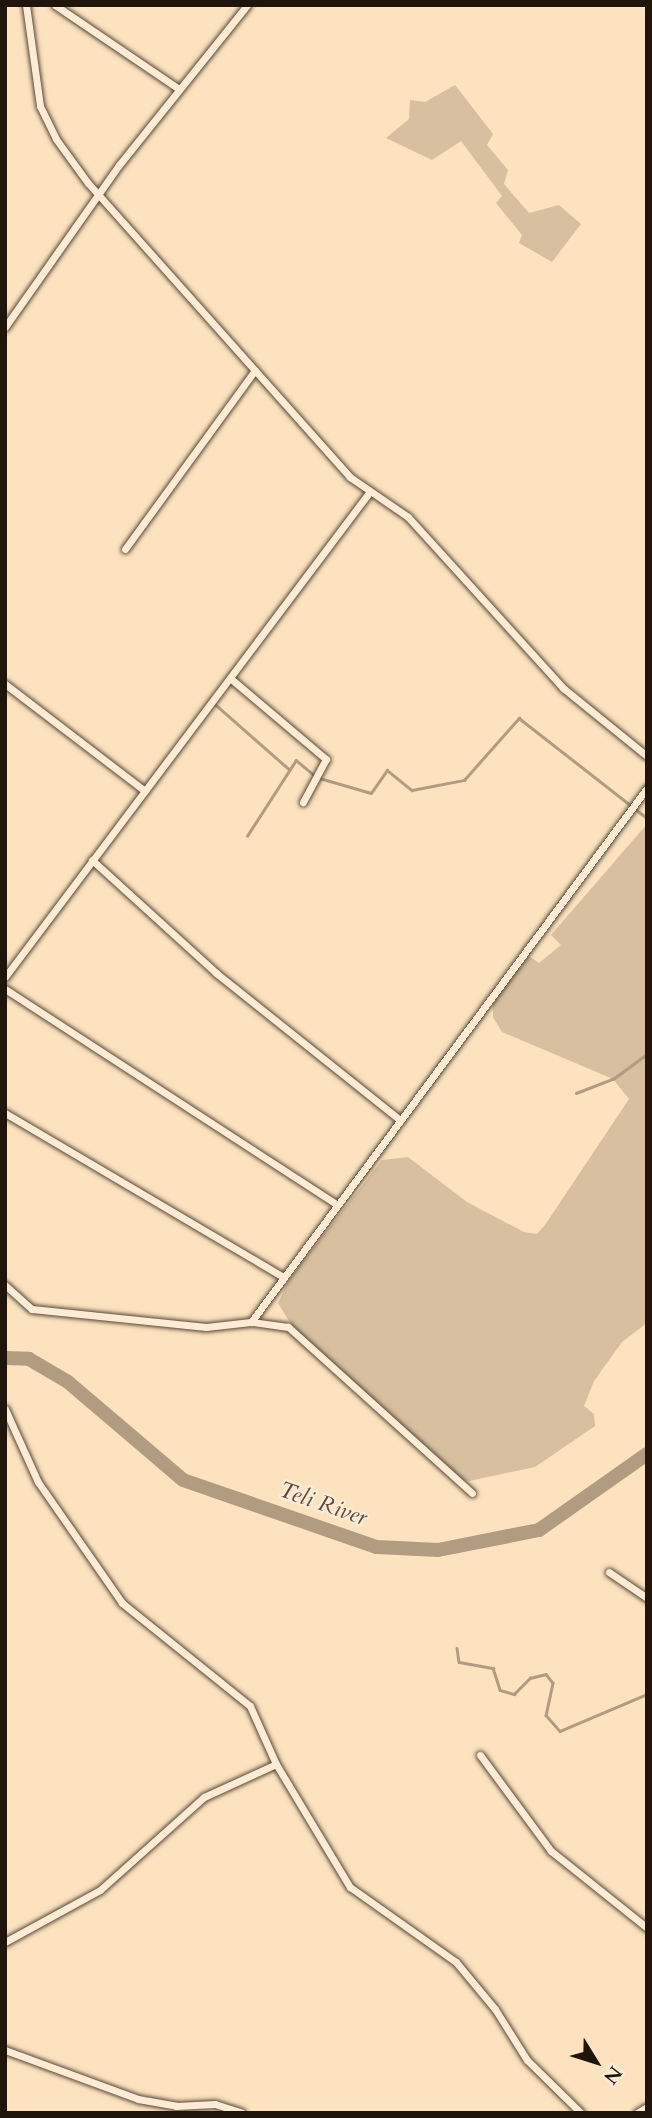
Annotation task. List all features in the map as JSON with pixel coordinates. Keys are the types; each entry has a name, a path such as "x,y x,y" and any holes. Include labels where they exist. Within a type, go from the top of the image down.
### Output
{"street":[{"path":"26,5 40,106 55,139 98,194 368,494 408,517 563,688 647,756"},
{"path":"55,5 179,89"},
{"path":"5,327 98,194 247,5"},
{"path":"125,549 255,370"},
{"path":"5,977 368,494"},
{"path":"230,678 326,759 303,802"},
{"path":"5,684 145,791"},
{"path":"251,1322 647,788"},
{"path":"92,860 216,973 400,1120"},
{"path":"5,989 337,1205"},
{"path":"5,1113 284,1277"},
{"path":"5,1285 39,1311 206,1326 251,1322 288,1326 472,1493"},
{"path":"5,1409 38,1482 108,1584 138,1618 250,1706 276,1764 350,1887 456,1962 533,2068 581,2113"},
{"path":"609,1572 647,1598"},
{"path":"480,1755 551,1851 647,1928"},
{"path":"5,1942 100,1890 204,1797 276,1764"},
{"path":"5,2050 138,2099 176,2106 215,2104 242,2113"},
{"path":"637,2113 647,2107"}],"shaded area":[{"path":"455,85 493,134 487,145 508,170 504,184 529,213 559,205 581,224 552,262 519,243 522,235 496,203 502,196 461,141 432,160 386,138 409,119 410,100 425,102"},
{"path":"647,824 647,1323 622,1342 594,1381 584,1406 594,1414 595,1426 535,1467 469,1481 452,1479 305,1347 278,1303 290,1278 382,1160 408,1157 467,1202 524,1232 537,1234 545,1225 629,1099 613,1079 502,1032 493,1017 493,1002 529,956 539,963 561,945 551,935"}],"waterway":[{"path":"216,705 290,770"},
{"path":"247,836 296,760 316,777 371,793 387,770 412,790 464,780 519,718 647,818"},
{"path":"576,1093 613,1079 647,1054"},
{"name":"Teli River","path":"5,1358 29,1359 68,1382 183,1480 377,1547 438,1550 539,1530 647,1454"},
{"name":"Teli River","path":"457,1648 459,1662 493,1668 500,1690 514,1694 530,1678 546,1674 553,1683 546,1715 560,1731 647,1694"}]}
